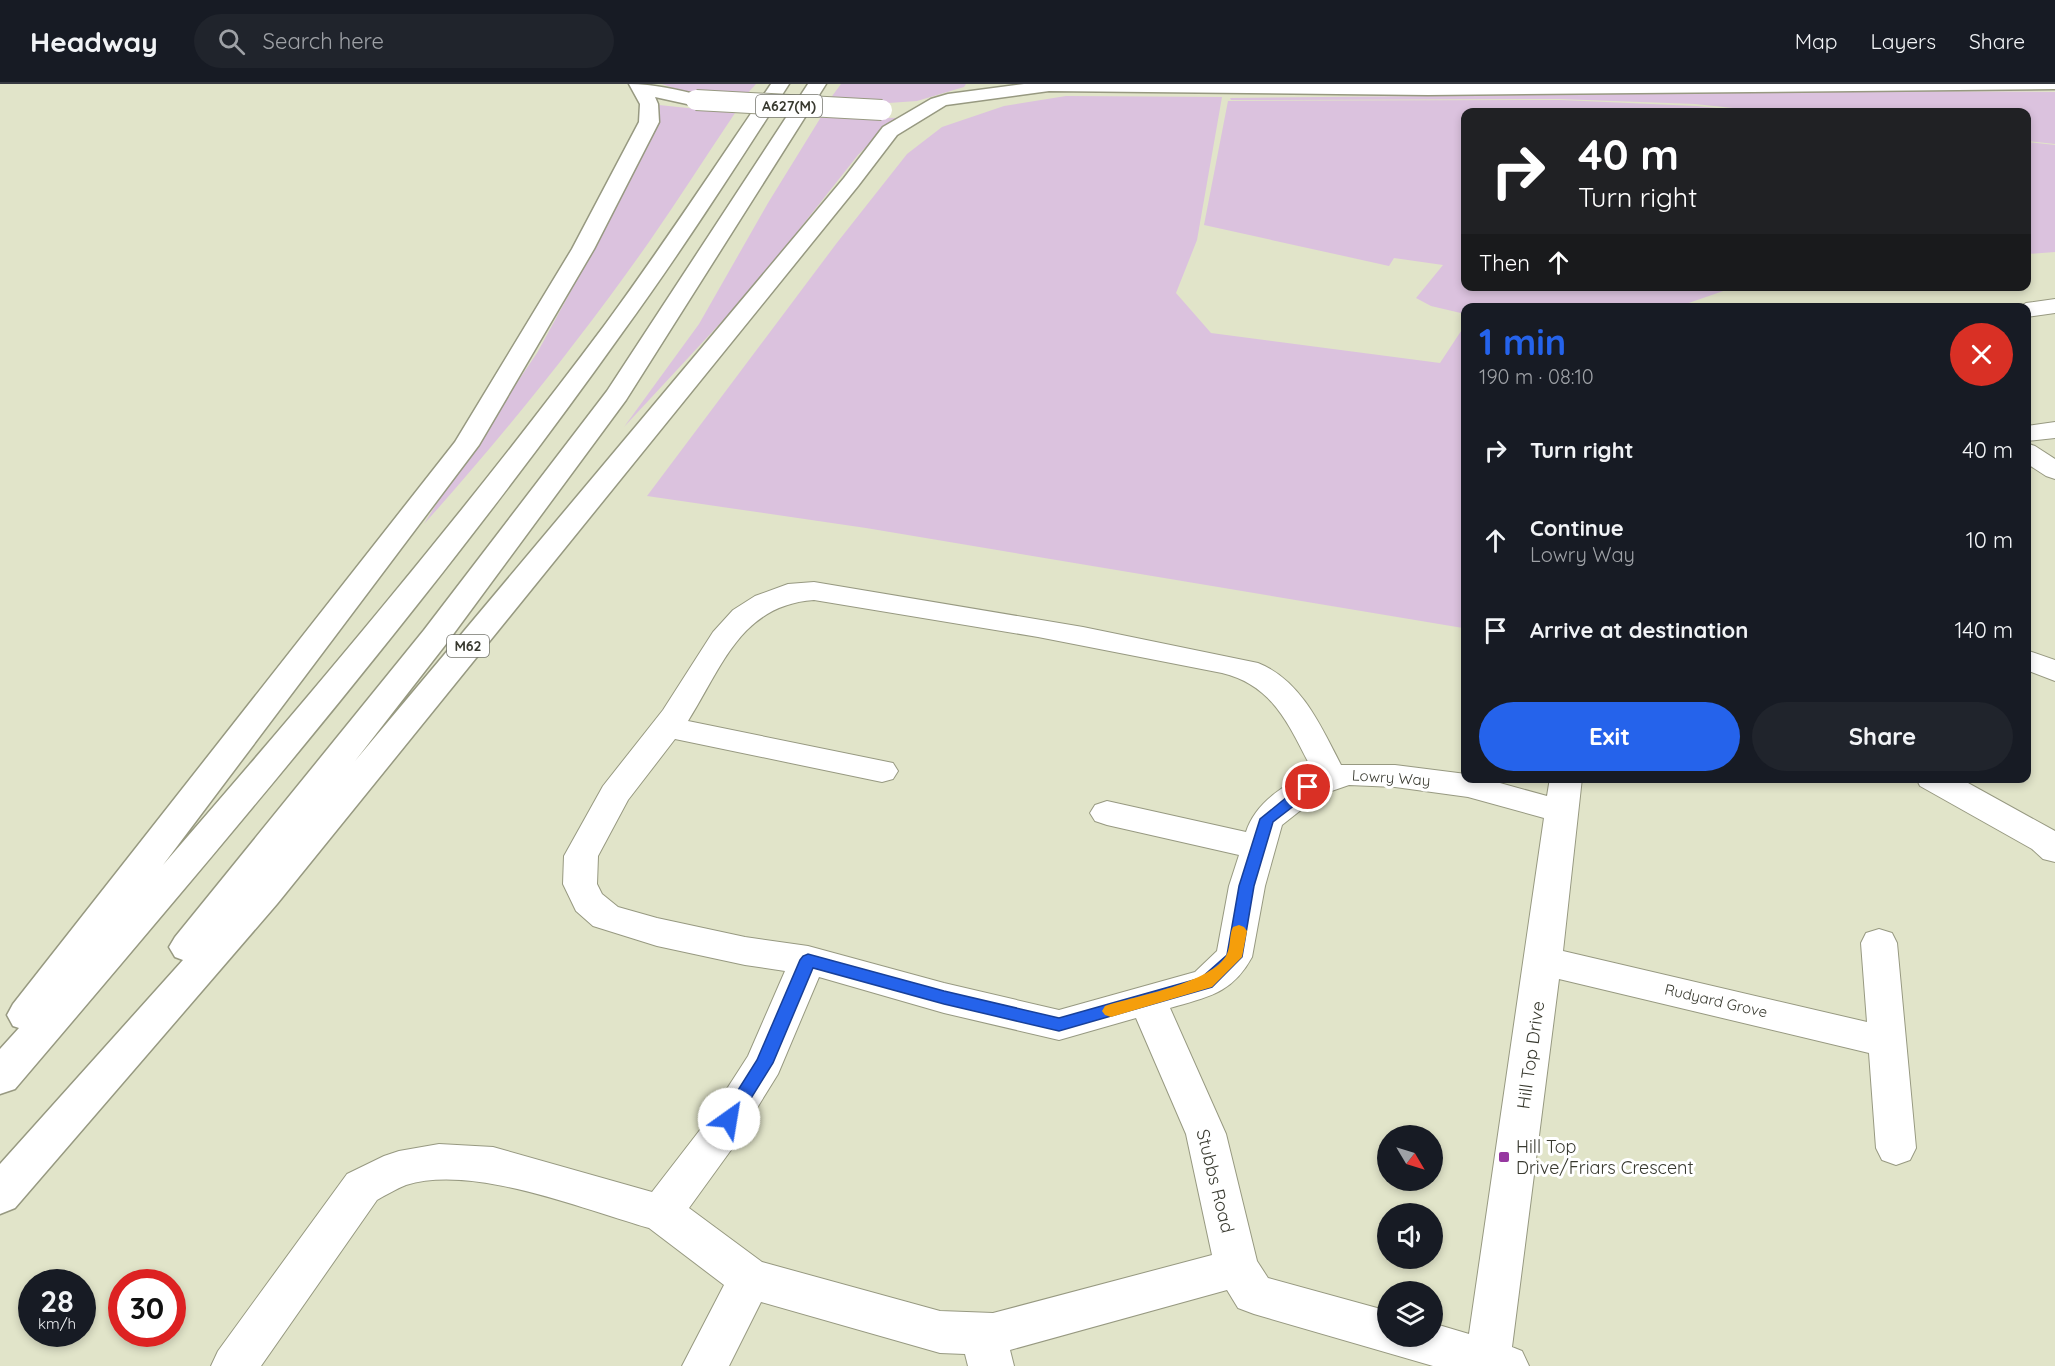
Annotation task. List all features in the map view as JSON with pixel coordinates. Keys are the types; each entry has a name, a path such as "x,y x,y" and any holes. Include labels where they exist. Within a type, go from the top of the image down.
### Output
{"highway":[{"path":"0,1050 466,445 583,249 649,122 650,104 639,84"},
{"name":"A627(M)","path":"639,84 663,94 696,100 882,110 1049,86 1358,89 2055,84"},
{"path":"0,1077 172,879 449,544 613,330 715,183 780,84"},
{"name":"M62","path":"0,1176 232,895 406,674 617,395 817,84"},
{"name":"A627(M)","path":"943,101 984,84"},
{"name":"M62","path":"0,1195 272,885 851,182 881,140 898,125 943,101"}],"street":[{"path":"2031,309 2055,306"},
{"path":"2031,433 2055,430"},
{"path":"2031,457 2044,472"},
{"name":"Lowry Way","path":"1333,778 1279,689 1268,680 1245,670 1123,644 813,591 788,593 765,602 743,616 723,638 666,728 615,794 581,856 580,884 589,902 606,918 657,932 745,951 808,960 944,998 1059,1025 1207,983 1234,957 1247,886 1267,819 1308,787 1347,774 1395,776 1467,786 1563,795"},
{"path":"2031,661 2055,671"},
{"path":"666,728 882,771"},
{"path":"1941,783 2044,840 2055,850"},
{"name":"Hill Top Drive","path":"1494,1364 1563,795"},
{"path":"1107,813 1259,847"},
{"path":"1879,943 1896,1148"},
{"path":"661,1214 717,1138 764,1063 808,960"},
{"name":"Rudyard Grove","path":"1544,961 1887,1041"},
{"name":"Stubbs Road","path":"1148,1001 1206,1134 1245,1281"},
{"path":"234,1366 362,1187 399,1169 439,1162 493,1165 661,1214 679,1224 750,1280 940,1332 987,1350 993,1334 1245,1281 1377,1328"},
{"path":"705,1366 750,1280"},
{"path":"1439,1347 1494,1364"}],"shaded area":[{"path":"662,84 756,84 744,97 682,91"},
{"path":"841,84 966,84 964,87 917,101 860,105 827,103"},
{"path":"1896,91 2055,92 2055,144 2031,141 2031,108 1733,108 1695,104 1559,99 1231,100 1230,98"},
{"path":"1066,96 1222,97 1197,240 1176,293 1211,333 1440,363 1461,331 1461,628 866,528 647,496 836,244 907,154 942,127 1004,106"},
{"path":"1561,100 1717,108 1461,108 1461,291 1723,291 1689,303 1461,303 1461,313 1431,306 1416,298 1443,265 1394,258 1389,266 1204,225 1228,101"},
{"path":"659,105 735,113 649,242 569,351 512,422 424,524 537,353 602,234 647,144"},
{"path":"821,117 900,118 881,132 858,155 752,289 624,427 699,324 768,203"},
{"path":"2031,142 2055,145 2055,252 2031,254"}],"slow traffic":[{"path":"1111,1011 1207,983 1234,957 1239,931"}],"place":[{"name":"Hill Top Drive/Friars Crescent","path":"1504,1157"}],"route":[{"path":"729,1119 764,1063 808,960 944,998 1059,1025 1207,983 1234,957 1247,886 1267,819 1308,787"}]}
